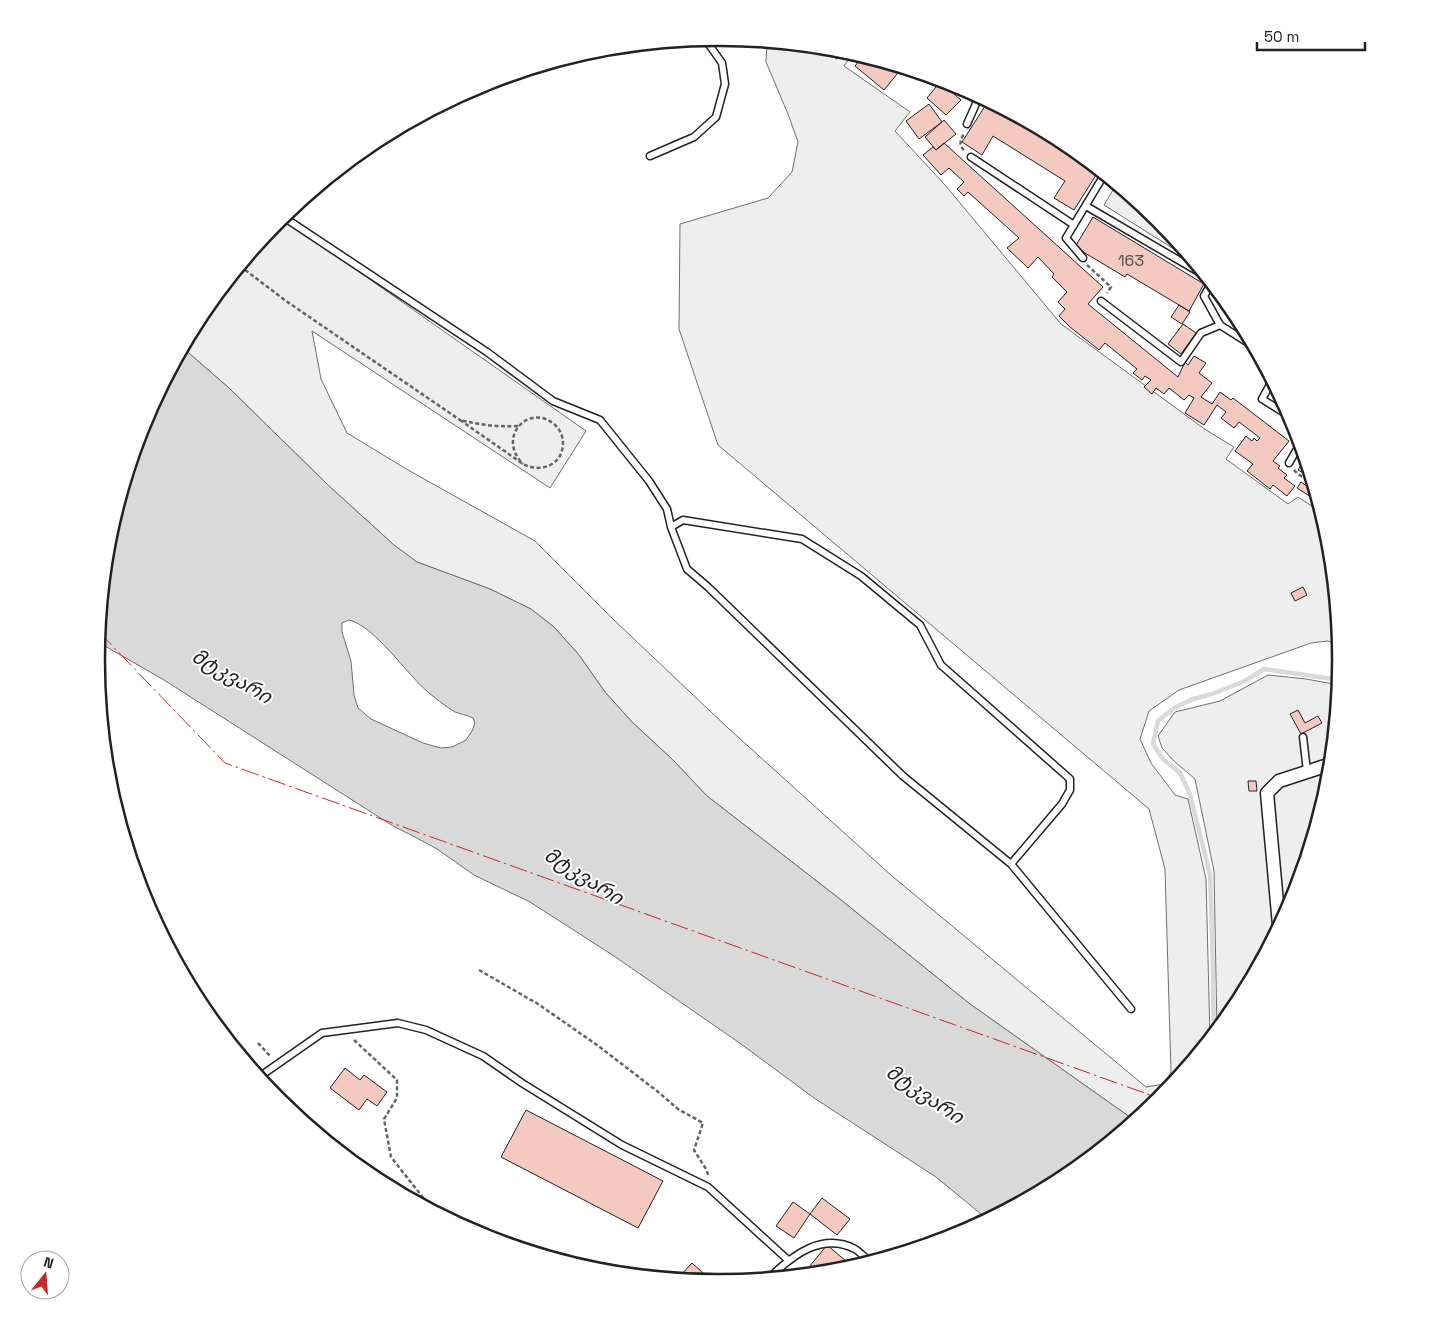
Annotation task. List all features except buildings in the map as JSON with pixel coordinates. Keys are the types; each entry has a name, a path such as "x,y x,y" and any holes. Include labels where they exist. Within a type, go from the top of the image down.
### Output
{"street":[{"path":"1278,912 1267,793 1279,781 1322,767"}],"lane":[{"path":"650,156 694,137 716,117 725,84 722,63 711,46"},
{"path":"967,124 976,104"},
{"path":"971,157 1074,225"},
{"path":"1083,258 1066,238 1101,180"},
{"path":"1086,206 1189,266"},
{"path":"290,221 487,352 553,401 600,420 649,481 666,509 687,569 708,587 903,776 1011,864 1132,1009"},
{"path":"1208,290 1204,296 1220,325 1241,338"},
{"path":"1101,300 1181,362 1201,333 1220,325"},
{"path":"1268,388 1262,399 1279,409"},
{"path":"1289,462 1296,451"},
{"path":"671,527 683,520 802,539 860,576 920,625 941,665 1070,779 1070,790 1062,804 1011,864"},
{"path":"1303,738 1307,771"},
{"path":"265,1073 322,1034 398,1023 426,1030 483,1056 522,1083 622,1145 708,1187 788,1260"},
{"path":"777,1270 788,1260 819,1244 834,1242 855,1250 863,1256"}],"path":[{"path":"967,124 960,141 962,148 971,157"},
{"path":"1083,258 1084,263 1111,287 1101,300"},
{"path":"245,270 286,301 523,464 530,468 547,467 560,456 563,440 561,432 556,425 549,420 532,418 518,426 512,442 513,450 523,464"},
{"path":"460,420 485,426 518,426"},
{"path":"1289,462 1298,474 1304,478"},
{"path":"479,970 538,1004 604,1051 678,1109 703,1123 694,1150 706,1169 710,1182 708,1187"},
{"path":"344,1030 397,1080 397,1098 384,1119 391,1157 423,1198"},
{"path":"258,1043 278,1064"}],"shaded area":[{"path":"767,49 848,60 844,66 910,112 895,131 945,185 1061,324 1206,430 1234,447 1226,459 1288,504 1298,497 1312,506 1327,580 1332,642 1328,641 1311,643 1179,690 1149,711 1140,739 1151,763 1175,795 1188,799 1206,879 1210,1027 1168,1078 1171,1072 1165,869 1149,809 718,445 679,329 680,224 768,198 792,172 798,142 766,62"},
{"path":"1113,190 1175,249 1104,205"},
{"path":"289,222 586,431 550,488 312,331 321,379 347,433 408,470 535,541 615,621 728,728 892,876 1146,1087 1161,1084 1128,1116 970,1004 836,896 707,796 673,760 632,722 605,692 579,655 554,627 531,609 490,589 417,562 394,545 329,486 229,388 188,352 208,319 232,286 257,255 285,226"},
{"path":"1268,675 1331,684 1327,740 1320,780 1300,857 1286,895 1269,931 1250,967 1217,1018 1214,871 1195,779 1162,748 1158,736 1175,712 1220,701"}],"water":[{"name":"მტკვარი","path":"188,352 229,388 329,486 394,545 417,562 490,589 531,609 554,627 579,655 605,692 632,722 673,760 707,796 836,896 970,1004 1128,1116 1092,1147 1059,1170 1025,1192 981,1214 936,1177 814,1098 741,1044 614,956 530,902 474,875 437,849 393,826 164,680 105,646 106,620 117,540 137,463 151,425","holes":["349,620 369,631 429,693 455,712 473,718 475,723 466,740 452,747 441,748 423,743 371,719 358,708 354,695 351,661 342,632 342,623"]}],"waterway":[{"path":"1214,1022 1210,875 1190,794 1180,773 1163,759 1153,744 1158,721 1174,708 1193,699 1245,681 1264,669 1332,679"}],"power":[{"path":"106,639 225,763 1151,1095"}]}
